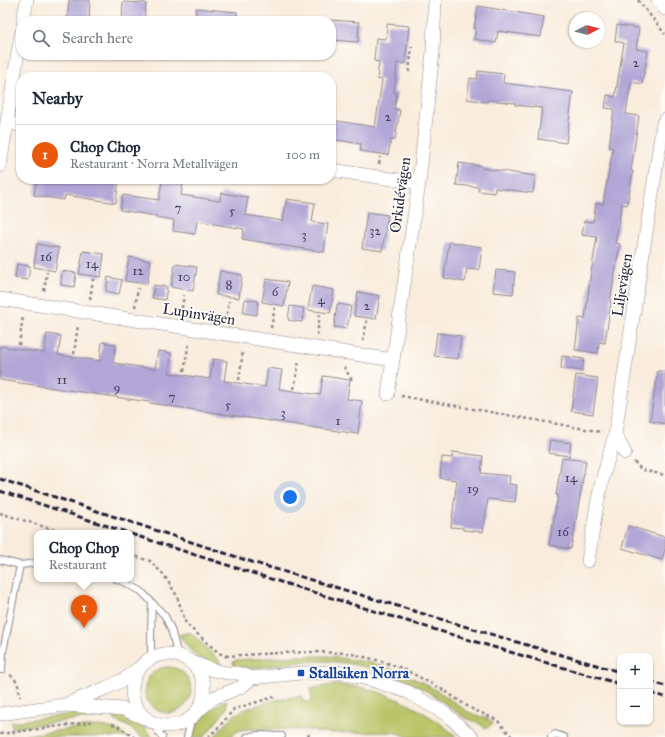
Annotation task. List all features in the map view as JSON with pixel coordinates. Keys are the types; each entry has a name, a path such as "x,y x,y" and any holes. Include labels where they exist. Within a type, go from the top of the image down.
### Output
{"street":[{"path":"24,16 26,0"},
{"name":"Orkidévägen","path":"388,394 419,183 434,52 435,0"},
{"path":"658,0 665,9"},
{"path":"0,166 17,60"},
{"name":"Liljevägen","path":"588,561 599,497 615,434 663,123 665,120"},
{"path":"6,123 16,124"},
{"path":"336,171 419,183"},
{"name":"Lupinvägen","path":"0,299 393,360"},
{"path":"615,434 625,453"},
{"path":"64,705 123,680 151,658 169,654 184,658 213,670 238,673 252,678 301,673 337,672 372,680 408,692 446,714 472,737"},
{"path":"184,658 197,669 202,679 204,690 202,702 194,714"},
{"path":"140,668 134,678 132,689 133,700 138,710 148,720"},
{"path":"0,714 64,705 123,709 161,726 172,726 183,723 213,698 241,686 252,678"}],"lane":[{"path":"0,560 20,565 34,563"},
{"path":"1,670 20,565"},
{"path":"124,582 141,591 165,616 184,658"},
{"path":"151,658 152,632 150,622 152,603"},
{"path":"187,737 194,714"},
{"path":"148,720 162,737"},
{"path":"247,737 258,735 282,736"},
{"path":"553,736 564,737"}],"path":[{"path":"410,72 412,46"},
{"path":"391,226 401,227"},
{"path":"43,298 47,272"},
{"path":"89,305 93,279"},
{"path":"134,312 138,288"},
{"path":"180,319 184,294"},
{"path":"226,326 229,301"},
{"path":"270,333 275,307"},
{"path":"19,345 23,312"},
{"path":"316,340 320,314"},
{"path":"362,347 367,320"},
{"path":"74,354 79,321"},
{"path":"184,371 190,338"},
{"path":"239,380 244,347"},
{"path":"294,389 299,355"},
{"path":"341,362 352,380"},
{"path":"388,394 615,434"},
{"path":"625,453 642,470 665,475"},
{"path":"0,514 54,530"},
{"path":"134,556 150,561 164,575 177,596 186,624 219,653 226,656 227,662"},
{"path":"1,670 15,678 20,690 21,698"},
{"path":"208,737 218,728 234,708 274,697"},
{"path":"0,734 95,722"},
{"path":"107,723 116,725 134,737"}],"green space":[{"path":"191,633 219,660 222,668 197,657 179,635"},
{"path":"298,656 328,656 373,663 391,669 422,682 468,712 487,719 493,723 486,729 478,723 462,716 417,686 390,674 361,666 346,663 307,661 255,668 235,668 233,662 236,660"},
{"path":"173,667 177,668 187,677 190,681 190,699 181,709 173,713 163,713 155,709 146,699 145,685 149,677 159,668"},
{"path":"332,685 363,688 401,701 436,721 457,737 409,737 394,732 332,733 318,732 314,730 245,729 228,737 214,737 233,716 243,710 274,700 302,696 303,702 312,701 310,689"},
{"path":"226,700 227,707 225,711 204,737 192,737 197,724 201,719 214,707"},
{"path":"88,712 101,712 101,718 87,718 12,728 11,722"},
{"path":"114,713 140,722 152,737 141,737 129,727 116,721 114,718"},
{"path":"101,726 115,729 128,737 12,737 83,727"}],"building":[{"path":"69,0 90,0 89,16 67,16"},
{"path":"123,2 146,3 145,16 122,16"},
{"path":"478,6 544,17 541,37 498,31 496,43 474,39 476,28 474,28"},
{"path":"196,8 237,12 237,16 195,16"},
{"path":"336,20 359,22 358,42 336,40"},
{"path":"387,24 409,26 405,64 397,63 394,92 397,93 394,109 400,110 395,140 391,140 388,155 360,151 361,144 336,140 336,121 375,127 382,80 377,79 379,62 374,61 376,38 386,39"},
{"path":"617,25 639,28 636,49 648,51 642,84 631,82 626,114 639,116 631,171 633,171 627,205 622,204 615,243 620,244 605,343 599,342 598,353 575,350 579,318 585,319 597,237 582,235 584,221 593,222 596,203 603,204 613,148 609,147 614,109 605,108 607,95 615,97 624,43 615,41"},
{"path":"478,71 504,74 503,83 573,92 566,143 538,139 542,108 515,105 515,103 488,100 487,102 467,99 470,78 477,79"},
{"path":"459,163 535,176 533,193 495,188 495,193 478,191 479,187 456,185"},
{"path":"36,184 118,184 116,203 65,195 64,200 34,195"},
{"path":"162,184 183,184 181,195 220,201 221,193 248,197 245,215 283,221 287,199 315,203 312,222 328,224 324,252 242,239 244,229 197,221 195,234 173,231 174,220 120,210 123,195 159,200"},
{"path":"367,212 388,215 382,251 362,248"},
{"path":"449,242 482,247 479,270 467,269 465,282 444,278"},
{"path":"37,244 59,248 55,271 34,267"},
{"path":"83,251 104,254 101,277 79,274"},
{"path":"129,257 151,261 147,284 125,281"},
{"path":"17,264 30,266 28,280 15,278"},
{"path":"175,264 197,267 193,291 171,287"},
{"path":"496,270 515,272 513,294 493,292"},
{"path":"62,271 76,273 74,287 61,285"},
{"path":"220,271 242,275 239,298 216,295"},
{"path":"108,277 122,280 119,294 106,291"},
{"path":"266,279 288,282 284,306 262,302"},
{"path":"154,285 167,287 165,300 152,298"},
{"path":"312,286 334,290 330,313 308,310"},
{"path":"358,292 380,296 376,319 354,316"},
{"path":"245,299 258,301 257,315 243,313"},
{"path":"337,304 351,306 347,329 334,327"},
{"path":"290,306 304,308 302,322 288,320"},
{"path":"437,333 461,336 458,359 434,356"},
{"path":"47,334 61,336 58,355 100,361 102,342 116,344 113,363 155,369 158,351 171,353 169,373 210,379 213,359 227,361 224,381 265,387 268,368 282,370 279,389 320,395 323,376 350,380 347,399 362,401 358,434 0,380 0,346 44,353"},
{"path":"562,356 584,359 582,371 561,368"},
{"path":"658,371 665,371 665,424 650,421"},
{"path":"576,375 598,378 593,414 571,411"},
{"path":"550,440 571,443 569,456 548,453"},
{"path":"453,452 483,456 481,473 510,476 509,484 517,485 515,502 488,499 483,532 451,527 457,480 440,478 442,457 452,458"},
{"path":"562,458 586,461 571,549 549,545 558,495 556,495"},
{"path":"628,526 665,537 665,549 662,560 622,548"}],"railway":[{"path":"0,479 252,562 617,671"},
{"path":"0,491 120,530"},
{"path":"134,535 375,611 617,683"},
{"path":"653,682 665,686"},
{"path":"653,694 665,697"}],"place":[{"name":"Chop Chop","path":"84,628"},
{"name":"Stallsiken Norra","path":"301,673"}]}
